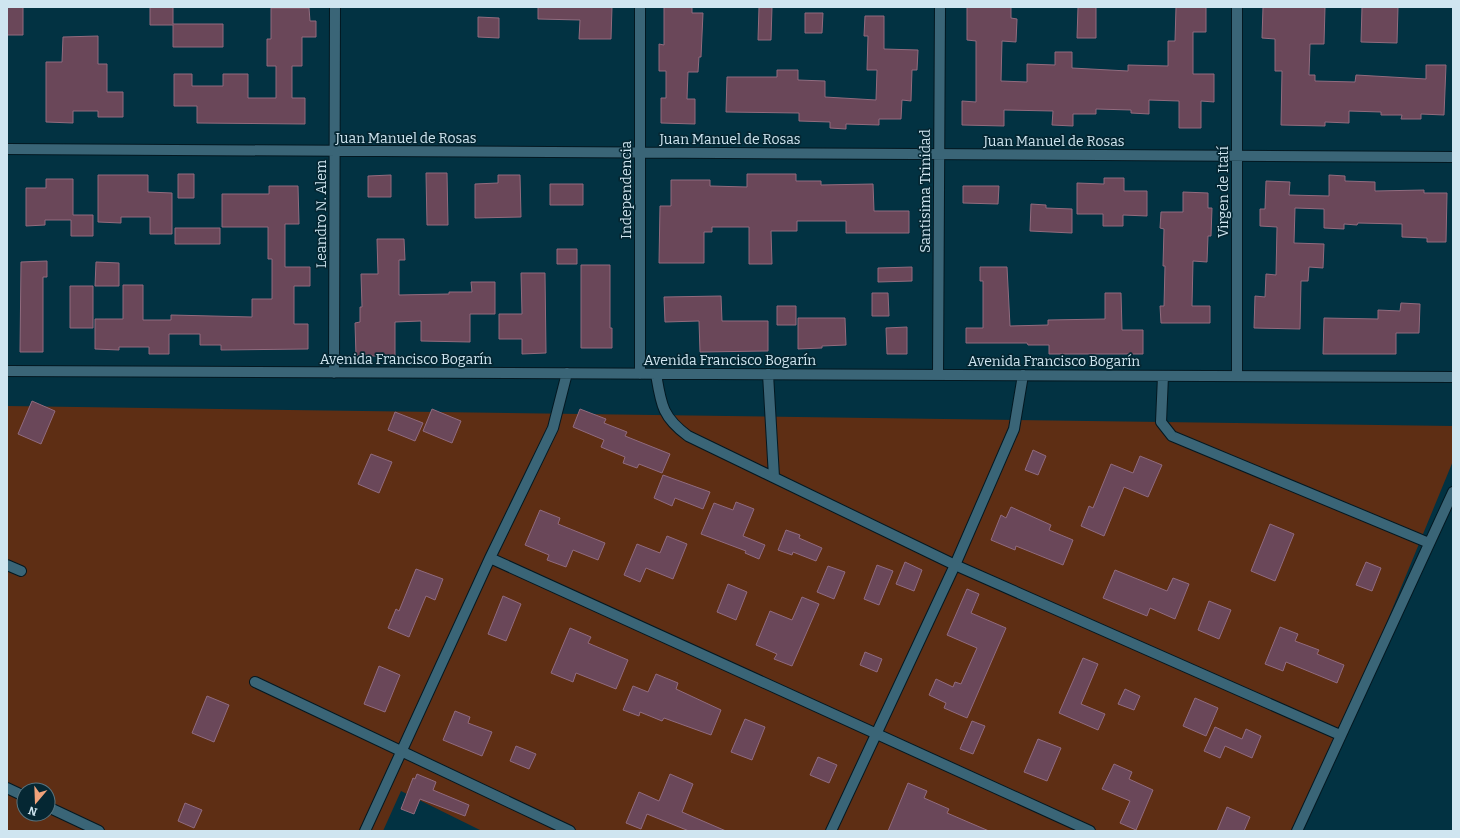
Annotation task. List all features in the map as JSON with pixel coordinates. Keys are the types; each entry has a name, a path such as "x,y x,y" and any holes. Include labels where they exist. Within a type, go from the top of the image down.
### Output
{"street":[{"name":"Leandro N. Alem","path":"334,373 335,7"},
{"name":"Independencia","path":"640,7 640,374"},
{"name":"Santisima Trinidad","path":"938,375 940,7"},
{"name":"Virgen de Itatí","path":"1236,7 1237,376"},
{"name":"Juan Manuel de Rosas","path":"7,149 1453,157"},
{"name":"Avenida Francisco Bogarín","path":"7,371 1453,377"},
{"path":"365,831 490,558 553,428 567,374"},
{"path":"656,374 661,405 676,428 688,436 955,565 1340,735"},
{"path":"768,374 774,477"},
{"path":"831,831 955,565 1014,429 1023,375"},
{"path":"1163,376 1161,422 1172,436 1429,543"},
{"path":"1297,831 1453,492"},
{"path":"490,558 1090,831"},
{"path":"7,565 21,571"},
{"path":"255,682 570,831"},
{"path":"56,811 99,831"}],"shaded area":[{"path":"7,406 1453,426 1453,461 1301,831 482,831 401,791 383,831 7,831"}],"building":[{"path":"7,7 23,7 23,35 7,35"},
{"path":"150,7 173,7 173,24 223,24 223,47 173,47 173,25 150,25"},
{"path":"538,7 612,7 611,39 579,39 580,20 538,19"},
{"path":"664,7 692,7 692,13 703,13 701,57 699,57 698,72 688,72 687,99 695,99 695,124 661,123 661,98 666,98 666,71 659,71 659,44 664,45"},
{"path":"759,7 772,7 771,40 758,40"},
{"path":"967,7 1011,7 1011,18 1017,19 1016,42 1002,41 1001,81 1027,82 1027,64 1055,65 1055,52 1072,52 1072,68 1128,71 1128,65 1168,66 1168,41 1175,41 1176,7 1206,7 1206,32 1193,32 1193,74 1214,74 1214,102 1201,101 1201,128 1179,128 1179,101 1149,100 1149,114 1131,113 1131,110 1096,109 1096,114 1073,114 1073,126 1052,125 1053,111 1004,110 1004,126 962,125 962,101 976,102 976,41 967,40"},
{"path":"1078,7 1096,7 1096,38 1077,38"},
{"path":"1263,7 1325,7 1324,44 1310,44 1309,75 1315,75 1315,81 1355,82 1356,75 1426,79 1426,65 1446,65 1444,115 1421,114 1421,119 1401,119 1402,115 1381,115 1381,112 1349,111 1349,123 1325,122 1325,126 1281,125 1282,71 1275,71 1275,39 1262,38"},
{"path":"1362,7 1398,7 1397,43 1361,42"},
{"path":"271,8 309,8 310,21 316,21 316,37 302,37 302,66 292,66 292,98 305,98 305,124 197,123 197,106 174,106 174,74 192,74 192,86 223,86 223,74 248,74 248,98 276,98 276,66 267,66 267,39 271,39"},
{"path":"805,13 823,13 822,33 805,33"},
{"path":"865,16 884,16 884,49 918,50 917,70 912,70 911,101 902,100 901,119 879,119 879,125 846,124 846,129 830,128 830,122 799,121 799,113 726,112 727,77 777,77 777,70 798,70 798,80 825,81 825,97 876,100 877,70 867,70 868,36 864,36"},
{"path":"478,17 499,18 499,38 478,37"},
{"path":"98,36 98,64 107,64 107,92 123,92 123,117 98,117 98,111 73,111 73,123 46,122 46,62 62,62 63,37"},
{"path":"426,173 447,173 448,225 427,225"},
{"path":"178,174 194,174 194,198 178,198"},
{"path":"747,174 796,174 796,181 821,181 821,185 873,184 874,211 909,211 909,233 846,233 846,221 797,221 797,231 771,231 772,264 749,264 749,227 712,227 712,232 704,232 704,263 659,263 660,206 671,206 671,180 710,180 710,186 747,187"},
{"path":"98,175 148,175 148,192 172,193 172,234 150,234 150,217 121,217 121,223 98,222"},
{"path":"391,175 391,197 368,197 368,176"},
{"path":"498,175 520,175 521,217 475,218 475,184 498,183"},
{"path":"1329,175 1345,176 1345,181 1375,182 1375,191 1424,190 1424,193 1447,193 1446,242 1427,242 1427,238 1402,237 1402,224 1358,223 1357,225 1344,224 1344,229 1324,228 1324,209 1295,208 1294,243 1324,244 1323,268 1309,267 1308,281 1301,281 1300,329 1254,328 1255,296 1265,297 1266,274 1276,275 1277,227 1260,226 1260,209 1265,209 1266,181 1290,182 1289,195 1329,196"},
{"path":"1104,178 1124,178 1124,191 1147,191 1147,216 1123,215 1123,226 1103,226 1103,214 1077,214 1077,183 1104,184"},
{"path":"46,179 73,179 73,215 93,215 93,236 71,236 71,220 45,220 45,225 26,226 26,188 46,188"},
{"path":"550,184 583,184 583,205 550,205"},
{"path":"269,186 298,186 299,224 285,224 285,267 310,267 310,286 294,286 294,324 308,324 308,349 221,350 221,345 200,345 200,334 169,334 169,354 149,354 149,347 119,347 119,350 95,349 95,319 123,319 123,285 143,285 143,320 171,320 171,315 252,317 252,299 272,299 272,259 268,259 268,227 222,227 222,194 269,194"},
{"path":"963,186 999,186 998,204 963,203"},
{"path":"1183,192 1208,193 1208,208 1212,208 1211,236 1208,236 1207,262 1193,261 1192,306 1210,306 1210,323 1161,323 1160,306 1164,306 1165,266 1163,266 1164,229 1160,228 1161,212 1183,212"},
{"path":"1031,204 1046,205 1046,208 1072,209 1072,233 1030,231"},
{"path":"175,228 220,228 220,244 175,244"},
{"path":"377,239 404,239 405,260 399,260 399,295 472,292 471,282 495,282 495,314 470,314 470,342 421,341 421,321 395,322 395,356 356,356 355,323 360,322 360,307 362,307 361,274 378,274"},
{"path":"557,249 577,249 577,264 557,264"},
{"path":"47,261 47,277 43,277 43,352 20,352 21,262"},
{"path":"96,262 119,263 119,286 95,286"},
{"path":"581,265 610,265 610,328 612,328 612,348 581,348"},
{"path":"912,267 912,281 878,282 878,268"},
{"path":"980,267 1007,267 1010,326 1048,325 1048,320 1105,319 1105,293 1121,293 1122,330 1143,330 1143,354 1049,354 1049,345 1028,345 1027,343 966,343 966,328 983,328 983,281 980,281"},
{"path":"521,273 545,273 546,353 522,354 522,339 499,339 499,314 522,314"},
{"path":"70,286 93,286 93,328 70,328"},
{"path":"872,293 888,293 889,316 872,316"},
{"path":"721,296 722,321 768,321 768,351 700,352 699,321 665,322 664,297"},
{"path":"1401,303 1420,304 1419,333 1396,333 1396,354 1323,354 1324,318 1378,319 1378,310 1400,311"},
{"path":"777,306 796,306 796,325 777,325"},
{"path":"798,318 845,318 846,345 798,349"},
{"path":"907,327 907,354 887,354 886,328"},
{"path":"32,401 55,411 41,444 18,434"},
{"path":"432,409 461,421 452,443 423,431"},
{"path":"580,409 606,419 604,423 627,432 625,436 670,454 662,473 639,464 637,468 623,463 625,457 601,447 604,440 573,427"},
{"path":"395,412 423,423 415,441 388,430"},
{"path":"1033,450 1046,456 1038,475 1025,470"},
{"path":"371,454 392,462 379,493 358,484"},
{"path":"1140,456 1162,465 1148,497 1124,487 1104,536 1081,526 1089,506 1093,508 1111,464 1133,473"},
{"path":"663,475 710,492 703,509 675,498 672,506 654,498"},
{"path":"736,502 754,509 743,536 765,545 759,559 745,553 746,551 701,534 714,503 733,510"},
{"path":"1011,507 1051,525 1049,530 1073,540 1063,565 1016,546 1015,550 991,540 1001,515 1006,518"},
{"path":"540,510 560,518 558,524 605,543 598,560 573,550 566,567 547,560 549,555 525,545"},
{"path":"1270,524 1294,534 1275,581 1251,571"},
{"path":"786,530 800,535 799,538 822,548 816,561 793,552 792,555 778,550"},
{"path":"667,536 687,544 673,579 646,568 640,582 624,575 637,544 660,553"},
{"path":"905,562 922,570 914,591 896,584"},
{"path":"1366,562 1381,568 1372,591 1356,585"},
{"path":"877,565 893,571 879,605 864,599"},
{"path":"828,566 845,572 834,599 817,592"},
{"path":"416,569 443,579 435,600 426,596 409,637 388,628 396,609 399,611"},
{"path":"1115,570 1167,591 1173,578 1189,584 1175,619 1150,608 1147,616 1103,598"},
{"path":"728,584 747,592 736,620 717,612"},
{"path":"967,589 979,594 971,613 1006,628 967,718 944,708 946,703 929,695 936,679 953,687 955,682 961,684 977,648 947,635"},
{"path":"503,596 521,604 506,641 488,634"},
{"path":"802,597 819,604 792,666 774,659 777,654 756,645 770,611 792,620"},
{"path":"1209,601 1231,610 1219,639 1198,630"},
{"path":"1280,627 1298,634 1295,641 1319,650 1317,654 1344,665 1337,683 1286,662 1283,671 1265,664"},
{"path":"570,628 591,637 588,643 628,660 616,689 576,673 573,682 551,673"},
{"path":"865,652 882,659 877,672 860,665"},
{"path":"1083,658 1098,664 1081,704 1105,714 1098,730 1059,713"},
{"path":"379,666 400,675 385,712 364,704"},
{"path":"656,674 678,683 676,689 721,710 711,735 664,718 662,721 640,712 639,716 623,710 633,686 648,692"},
{"path":"1125,689 1140,696 1134,710 1118,704"},
{"path":"207,696 229,705 214,742 192,733"},
{"path":"1195,698 1218,708 1206,736 1183,726"},
{"path":"455,711 470,717 468,723 492,732 482,756 443,740"},
{"path":"745,719 765,727 752,760 731,752"},
{"path":"972,721 985,726 973,754 960,749"},
{"path":"1215,727 1242,739 1246,729 1261,736 1252,758 1225,746 1220,758 1204,751"},
{"path":"1038,739 1061,748 1047,781 1024,772"},
{"path":"516,746 536,754 529,769 510,761"},
{"path":"818,757 837,765 829,783 810,775"},
{"path":"1114,764 1132,772 1129,779 1153,790 1136,830 1120,823 1130,801 1102,789"},
{"path":"417,774 436,782 433,790 469,805 465,816 420,799 414,814 401,809 413,778 415,779"},
{"path":"670,774 693,784 682,812 726,831 689,831 647,814 641,829 626,823 639,792 659,801"},
{"path":"908,783 927,791 924,798 949,809 947,813 989,831 888,831"},
{"path":"185,803 202,810 194,828 178,821"},
{"path":"1227,807 1250,817 1244,831 1217,831"}]}
